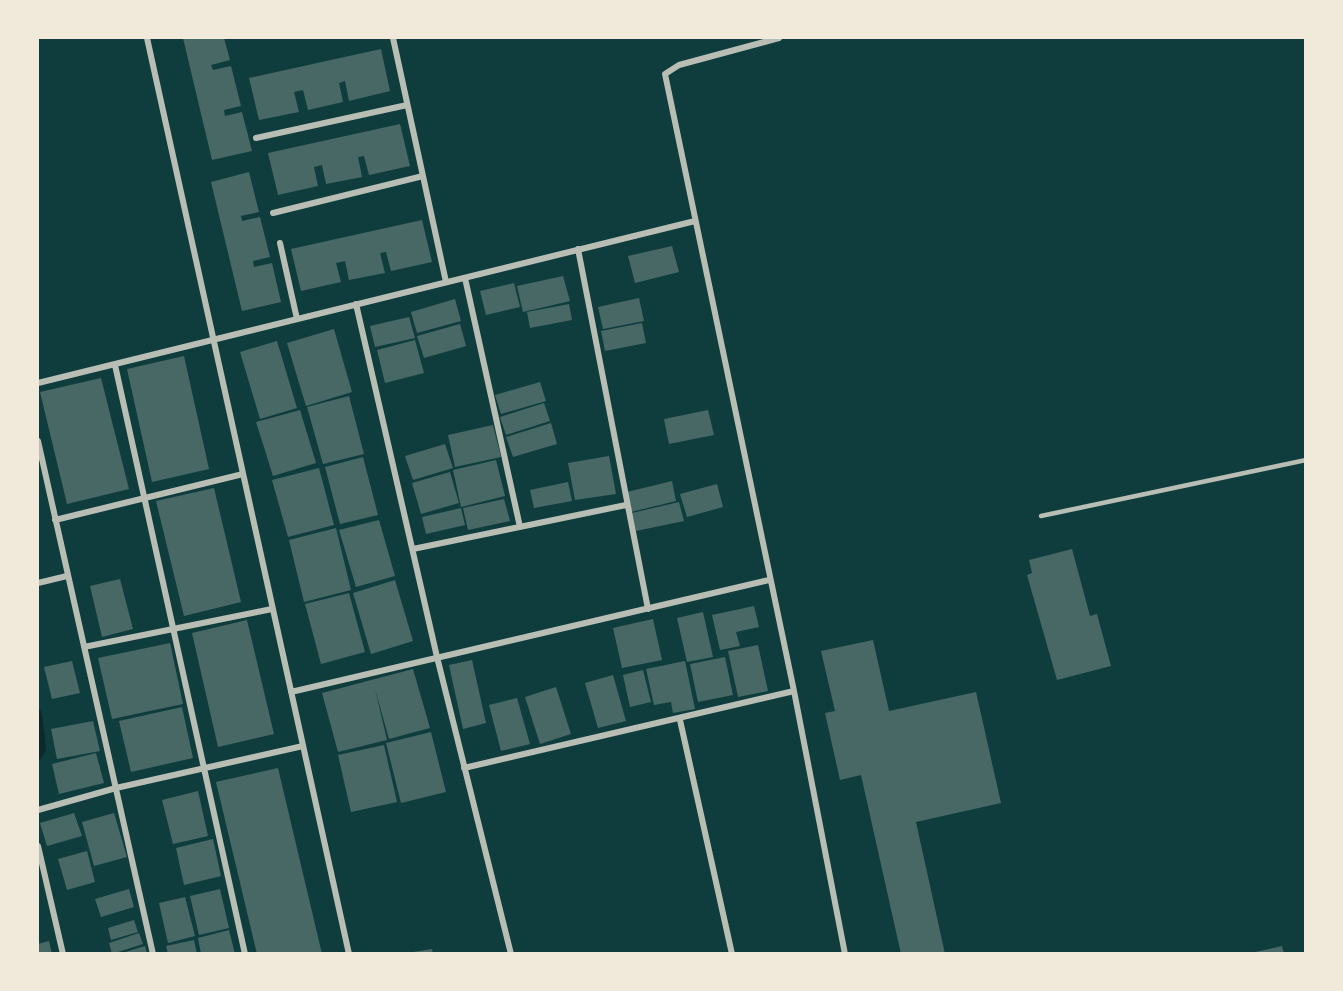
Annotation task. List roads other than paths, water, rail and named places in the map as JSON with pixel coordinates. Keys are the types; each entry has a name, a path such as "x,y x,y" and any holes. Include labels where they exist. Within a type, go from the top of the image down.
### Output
{"street":[{"path":"147,38 349,954"},
{"path":"393,38 446,282"},
{"path":"779,38 758,40 679,65 665,74 794,691 844,954"},
{"path":"256,138 407,105"},
{"path":"273,213 423,176"},
{"path":"38,383 695,221"},
{"path":"280,243 297,319"},
{"path":"578,249 648,609"},
{"path":"465,278 520,527"},
{"path":"356,304 437,657 511,954"},
{"path":"114,365 245,954"},
{"path":"38,441 153,954"},
{"path":"55,520 243,474"},
{"path":"413,549 626,505"},
{"path":"38,584 67,576"},
{"path":"291,692 769,580"},
{"path":"84,647 272,609"},
{"path":"464,768 680,720 794,691"},
{"path":"680,720 732,954"},
{"path":"38,810 116,788 303,746"},
{"path":"38,846 63,954"}],"lane":[{"path":"1041,516 1305,460"}],"waterway":[{"path":"38,714 42,749 38,756"}]}
